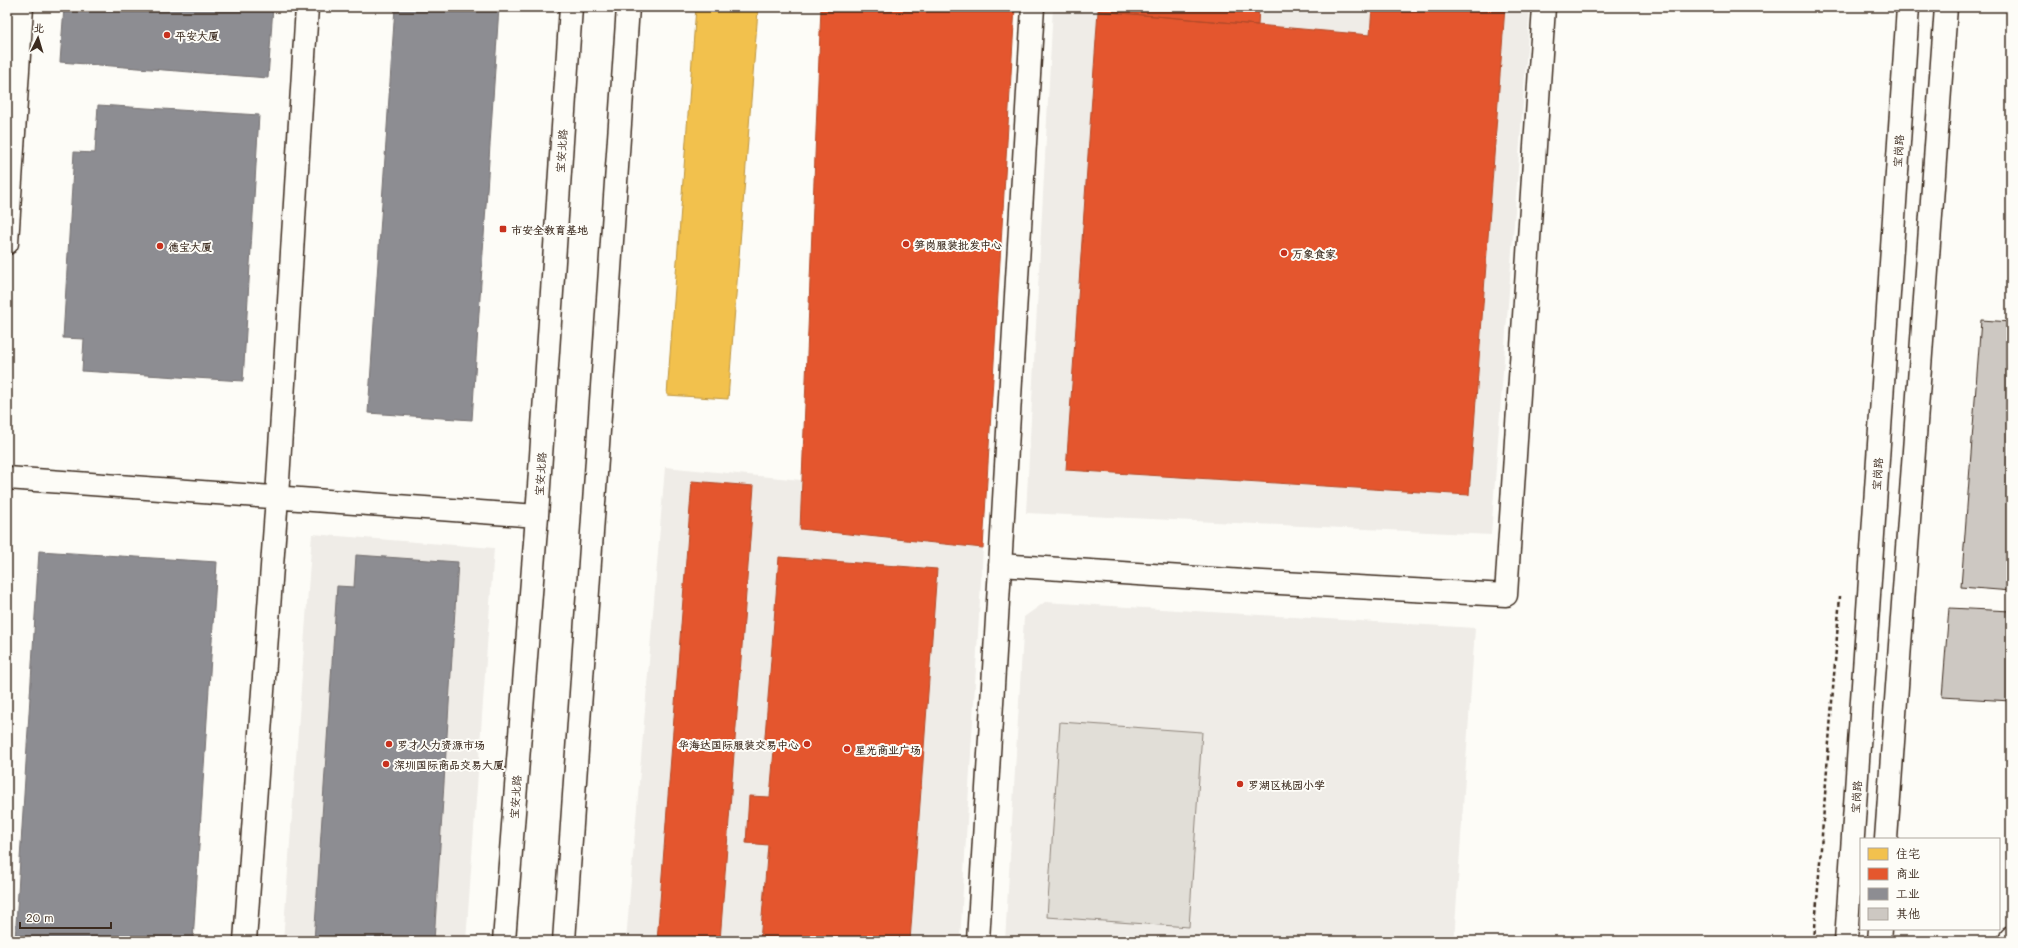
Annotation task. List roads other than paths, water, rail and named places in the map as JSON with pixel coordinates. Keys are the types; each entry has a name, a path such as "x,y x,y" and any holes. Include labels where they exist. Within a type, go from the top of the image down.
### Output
{"street":[{"path":"7,243 22,7"},
{"path":"245,941 277,497 307,7"},
{"name":"宝安北路","path":"504,941 537,516 571,7"},
{"path":"564,941 628,7"},
{"path":"978,941 1033,7"},
{"path":"1000,565 1252,582 1506,595 1544,7"},
{"name":"宝岗路","path":"1846,941 1908,7"},
{"path":"1886,838 1946,7"},
{"path":"7,478 537,516"},
{"path":"1879,941 1880,930"},
{"path":"2010,941 2011,936"}],"place":[{"name":"平安大厦","path":"167,35"},
{"name":"市安全教育基地","path":"503,229"},
{"name":"笋岗服装批发中心","path":"906,244"},
{"name":"德宝大厦","path":"160,246"},
{"name":"万象食家","path":"1284,253"},
{"name":"罗才人力资源市场","path":"389,744"},
{"name":"华海达国际服装交易中心","path":"807,744"},
{"name":"星光商业广场","path":"847,749"},
{"name":"深圳国际商品交易大厦","path":"386,764"},
{"name":"罗湖区桃园小学","path":"1240,784"}]}
